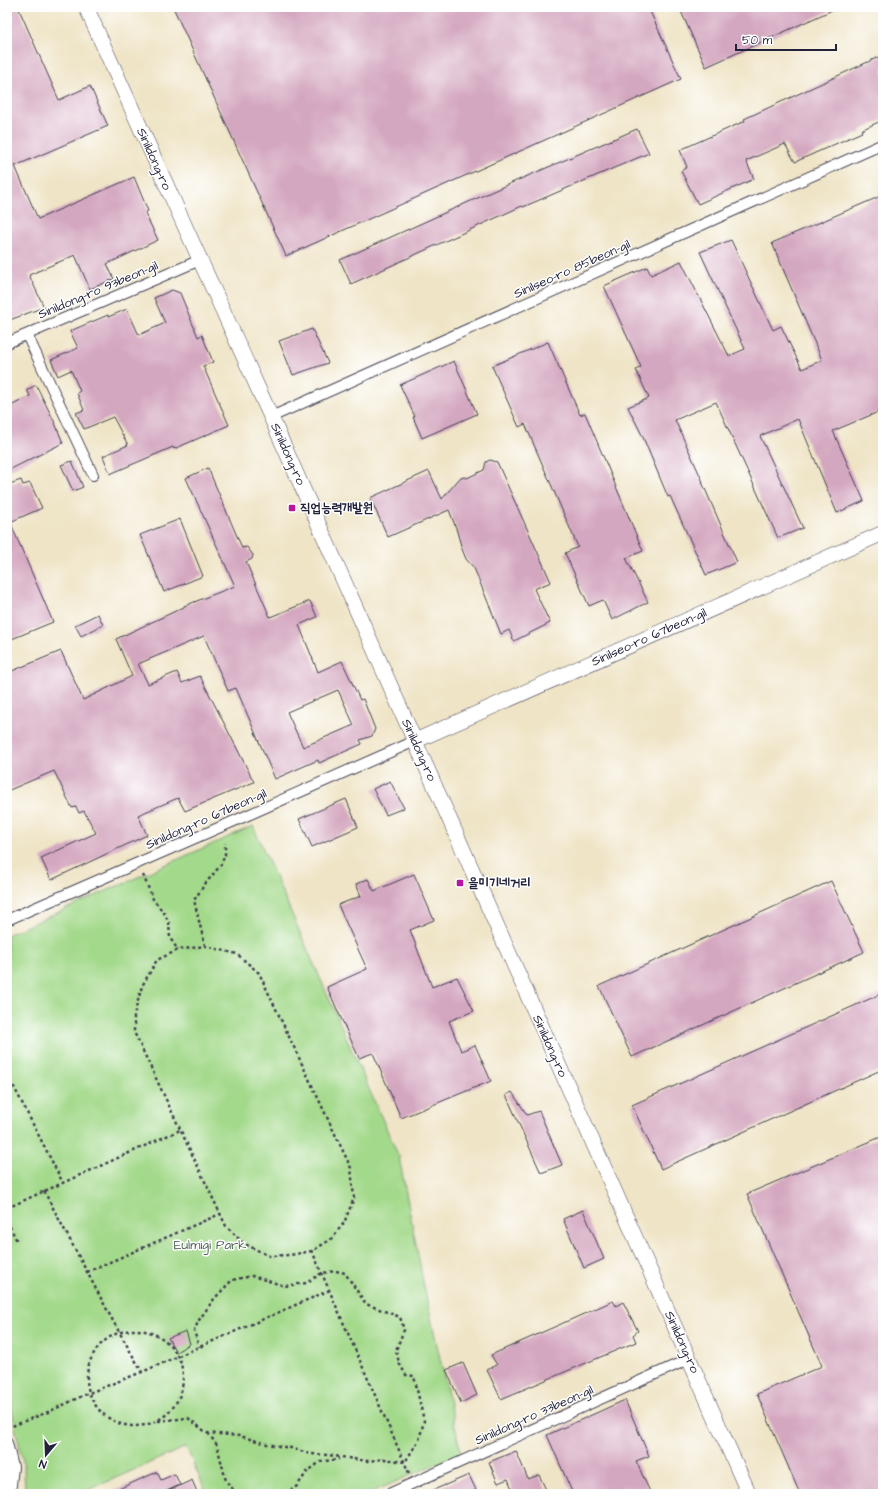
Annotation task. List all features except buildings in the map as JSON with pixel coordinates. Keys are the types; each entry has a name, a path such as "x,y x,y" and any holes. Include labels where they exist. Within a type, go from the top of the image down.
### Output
{"main road":[{"name":"Sinildong-ro","path":"86,7 271,417 749,1494"},
{"name":"Sinilseo-ro 67beon-gil","path":"415,741 883,533"}],"street":[{"name":"Sinilseo-ro 85beon-gil","path":"271,417 883,144"},
{"name":"Sinildong-ro 93beon-gil","path":"7,343 200,260"},
{"path":"27,335 93,475"},
{"name":"Sinildong-ro 67beon-gil","path":"7,920 415,741"},
{"name":"Sinildong-ro 33beon-gil","path":"389,1494 689,1359"},
{"path":"7,1443 10,1467 10,1494"}],"path":[{"path":"205,946 194,900 204,884 220,866 225,855 225,843"},
{"path":"143,875 153,899 164,913 169,924 170,938 178,950"},
{"path":"205,946 237,954 259,973 351,1168 354,1198 344,1223 330,1240 312,1251 290,1255 269,1256 243,1243 226,1226 134,1032 134,1015 142,986 157,960 178,950 205,946"},
{"path":"7,1089 14,1087 63,1183"},
{"path":"7,1208 180,1130"},
{"path":"44,1192 142,1372"},
{"path":"87,1272 220,1214"},
{"path":"7,1221 17,1241"},
{"path":"312,1251 414,1483"},
{"path":"199,1347 194,1330 199,1320 214,1299 232,1280 252,1276 285,1286 306,1283 322,1273 336,1271 345,1273 366,1304 400,1317 404,1330 396,1350 399,1363 406,1375 414,1376 424,1421 419,1440 405,1462"},
{"path":"7,1428 142,1372 330,1290"},
{"path":"158,1421 171,1410 180,1396 183,1380 181,1363 162,1338 149,1332 134,1329 119,1332 106,1339 95,1350 88,1363 86,1378 89,1393 97,1408 109,1419 125,1425 142,1426 158,1421 188,1418 207,1433 217,1445 226,1481 237,1494"},
{"path":"207,1433 240,1436 310,1454 328,1455 367,1461 385,1459 405,1462"},
{"path":"285,1494 297,1486 307,1472 320,1462 341,1458"}],"green space":[{"name":"Eulmigi Park","path":"253,826 399,1157 425,1291 461,1453 368,1494 207,1494 186,1447 79,1494 25,1494 24,1466 15,1427 7,1376 7,935"}],"place":[{"name":"직업능력개발원","path":"292,508"},
{"name":"을미기네거리","path":"460,883"}]}
